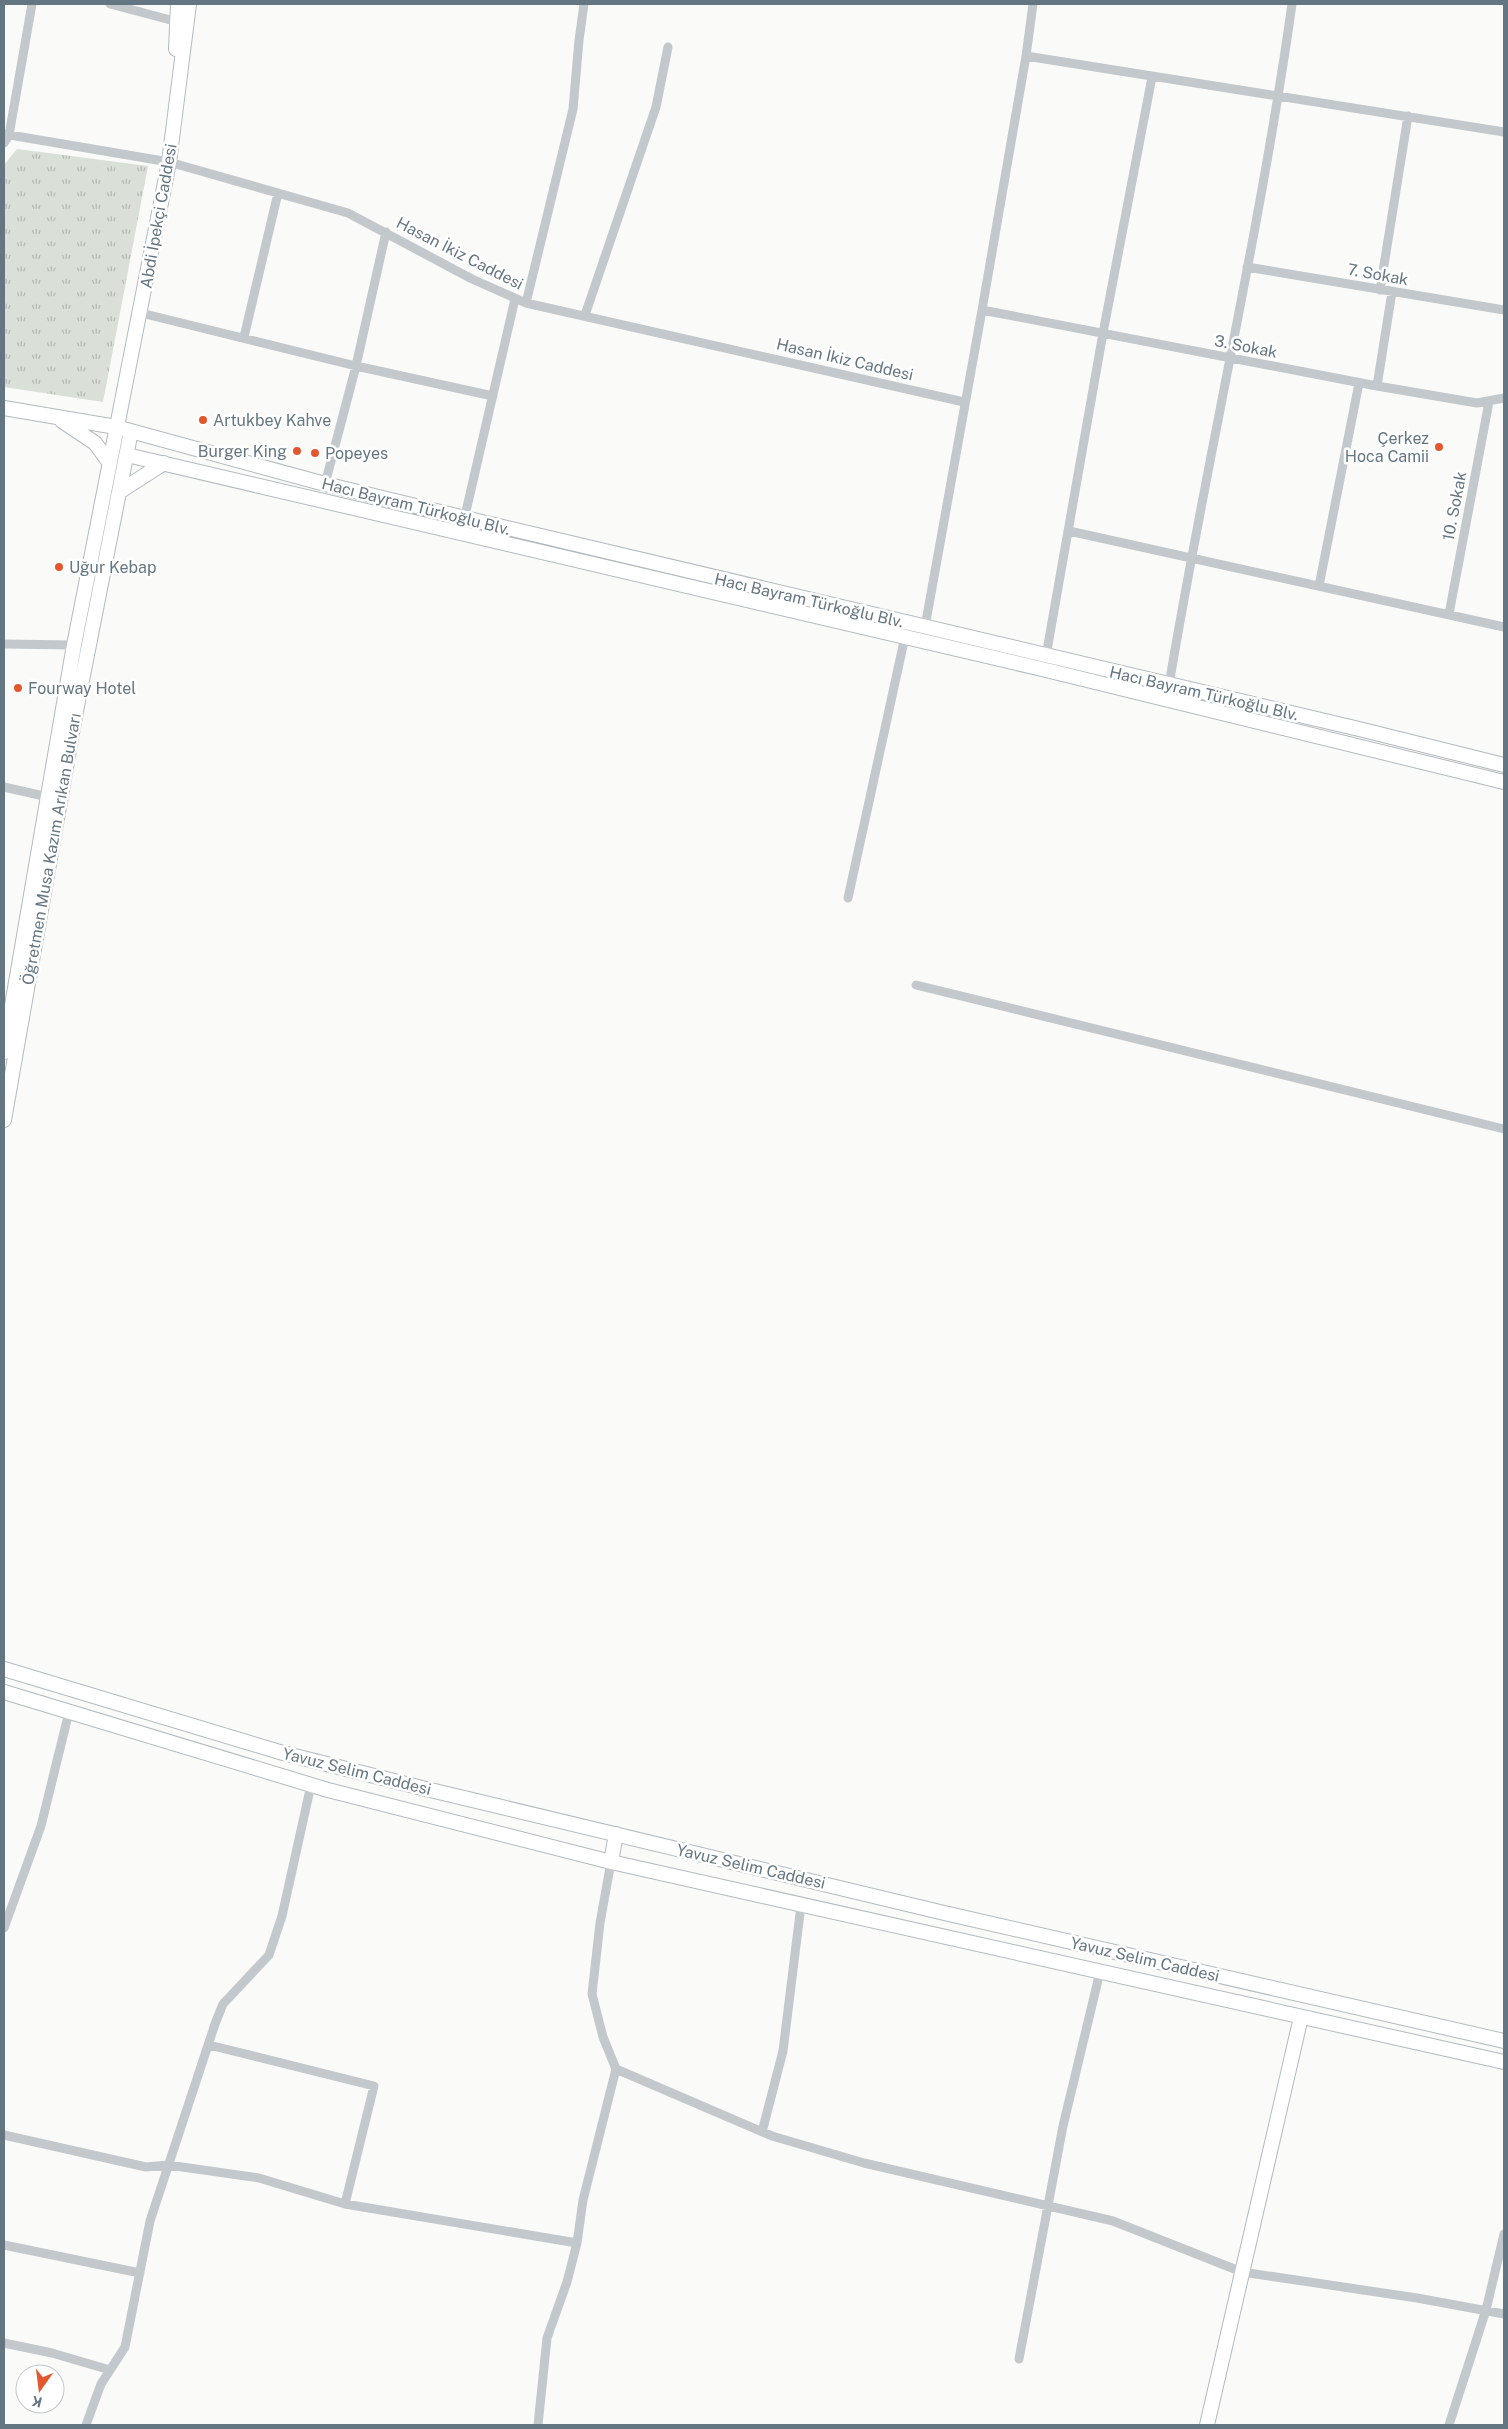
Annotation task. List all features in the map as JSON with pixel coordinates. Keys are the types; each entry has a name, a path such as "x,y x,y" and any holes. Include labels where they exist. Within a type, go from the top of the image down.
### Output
{"street":[{"path":"4,143 32,4"},
{"path":"110,4 183,23 178,4"},
{"name":"Abdi İpekçi Caddesi","path":"116,427 141,313 169,162 183,23 189,4"},
{"path":"526,303 573,109 584,4"},
{"path":"925,627 982,310 1026,56 1033,4"},
{"path":"1169,685 1190,559 1231,358 1278,98 1292,4"},
{"path":"585,315 656,107 668,47"},
{"path":"1026,56 1278,98 1408,116 1504,132"},
{"path":"1046,656 1103,334 1152,77"},
{"path":"1380,290 1408,116"},
{"name":"Hasan İkiz Caddesi","path":"6,134 169,162 348,214 386,232 472,280 526,303 964,402"},
{"path":"244,337 278,193"},
{"path":"325,484 356,366 386,232"},
{"name":"7. Sokak","path":"1247,267 1504,310"},
{"path":"1377,386 1392,292"},
{"path":"461,533 515,299"},
{"name":"3. Sokak","path":"982,310 1358,383 1477,403 1504,398"},
{"path":"141,313 356,366 492,396"},
{"path":"1319,586 1358,383"},
{"name":"10. Sokak","path":"1449,614 1489,402"},
{"name":"Hacı Bayram Türkoğlu Blv.","path":"4,408 116,427 325,484 1504,766"},
{"path":"54,417 95,443 109,462"},
{"name":"Öğretmen Musa Kazım Arıkan Bulvarı","path":"4,1052 8,1003 116,427"},
{"name":"Öğretmen Musa Kazım Arıkan Bulvarı","path":"4,1120 45,881 131,431"},
{"name":"Hacı Bayram Türkoğlu Blv.","path":"127,455 905,638 1504,782"},
{"path":"119,492 164,463"},
{"path":"1069,531 1504,627"},
{"path":"848,898 908,623"},
{"path":"4,644 89,647"},
{"path":"4,787 48,797"},
{"path":"916,985 1504,1129"},
{"name":"Yavuz Selim Caddesi","path":"4,1669 283,1752 940,1912 1504,2041"},
{"name":"Yavuz Selim Caddesi","path":"4,1692 311,1785 611,1862 1504,2062"},
{"path":"4,1928 41,1826 69,1712"},
{"path":"86,2425 101,2384 125,2347 150,2221 223,2004 269,1955 282,1916 311,1785"},
{"path":"538,2425 547,2338 567,2282 578,2243 583,2200 616,2069 603,2037 592,1994 600,1923 616,1834"},
{"path":"762,2132 784,2051 801,1905"},
{"path":"1019,2359 1063,2126 1100,1972"},
{"path":"1207,2425 1301,2017"},
{"path":"209,2045 374,2086 346,2204"},
{"path":"616,2069 762,2132 864,2163 1113,2221 1242,2272 1504,2314"},
{"path":"4,2135 146,2167 168,2165 259,2178 346,2204 578,2243"},
{"path":"1449,2425 1486,2310 1504,2234"},
{"path":"4,2245 140,2273"},
{"path":"4,2343 52,2353 110,2370"}],"green space":[{"path":"17,149 148,166 103,402 4,387 4,165"}],"place":[{"name":"Artukbey Kahve","path":"203,420"},
{"name":"Çerkez Hoca Camii","path":"1439,447"},
{"name":"Burger King","path":"297,451"},
{"name":"Popeyes","path":"315,453"},
{"name":"Uğur Kebap","path":"59,567"},
{"name":"Fourway Hotel","path":"18,688"}]}
